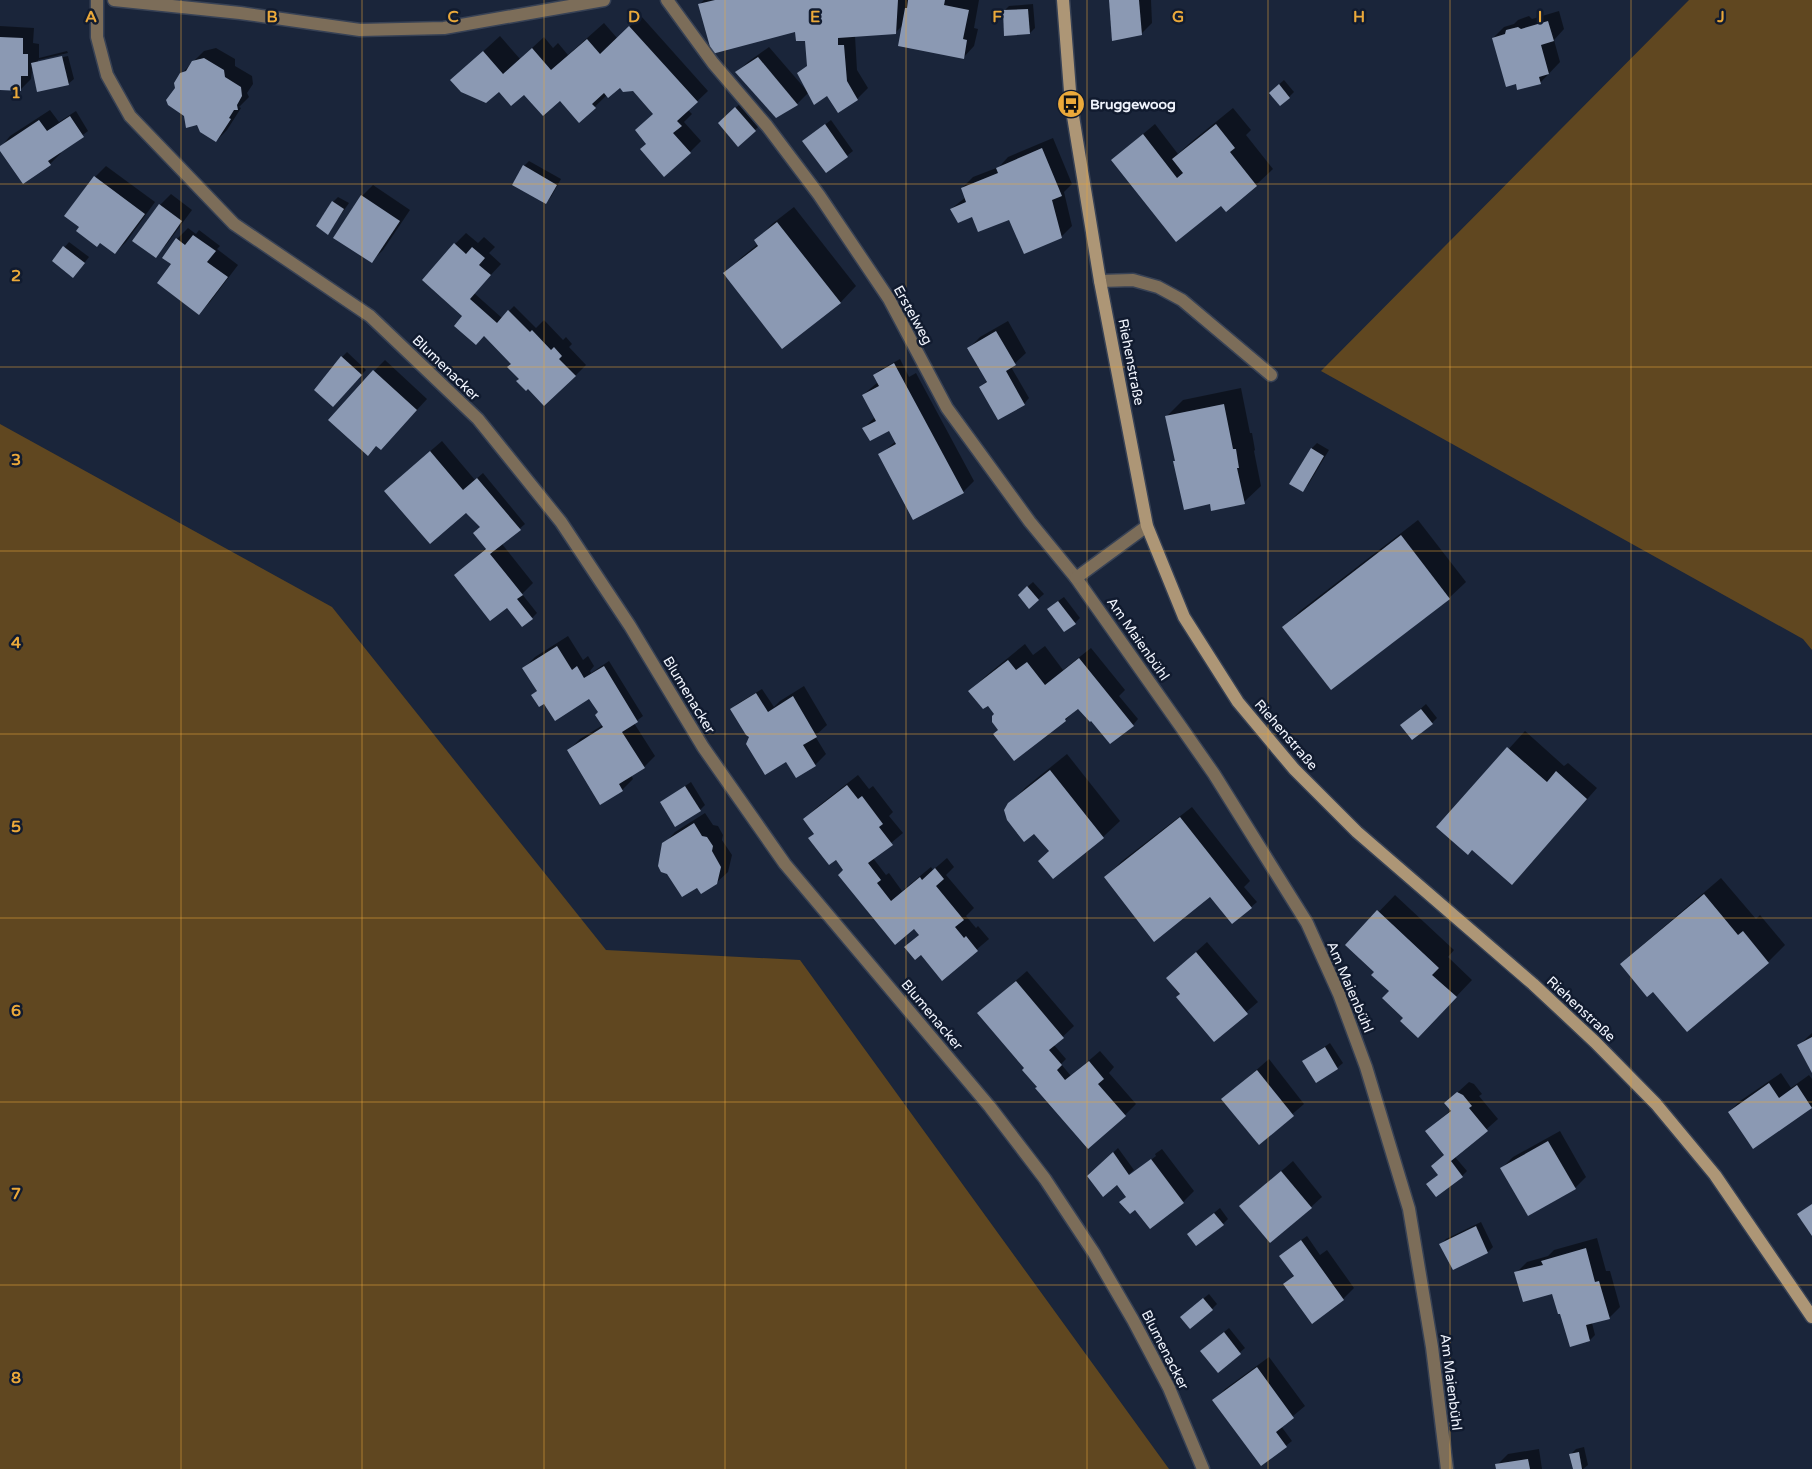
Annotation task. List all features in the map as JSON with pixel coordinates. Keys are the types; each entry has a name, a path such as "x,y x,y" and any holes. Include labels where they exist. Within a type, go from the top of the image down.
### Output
{"street":[{"name":"Blumenacker","path":"97,0 97,37 107,75 130,116 234,224 370,316 478,419 561,522 630,626 703,747 785,864 990,1107 1045,1179 1094,1253 1133,1320 1169,1388 1203,1469"},
{"path":"114,0 240,13 360,30 444,28 604,0"},
{"name":"Erstelweg","path":"667,0 713,63 768,126 819,195 888,299 947,408 1030,522 1076,578"},
{"name":"Riehenstraße","path":"1064,0 1071,104 1100,281 1147,526 1184,618 1238,702 1294,769 1357,832 1588,1035 1656,1104 1715,1175 1812,1317"},
{"path":"1100,281 1134,280 1158,287 1182,300 1271,375"},
{"path":"1076,578 1147,526"},
{"name":"Am Maienbühl","path":"1076,578 1214,774 1307,923 1339,994 1366,1067 1409,1209 1432,1347 1447,1469"}],"shaded area":[{"path":"1689,0 1812,0 1812,650 1803,639 1321,371"},
{"path":"0,424 332,607 606,950 800,960 1169,1469 0,1469"}],"building":[{"path":"715,0 898,0 896,34 838,38 838,45 844,45 847,81 858,100 838,113 827,96 814,105 797,73 807,66 805,41 796,41 795,32 712,54 698,4"},
{"path":"908,0 945,0 944,5 969,10 963,39 967,40 964,59 898,46"},
{"path":"1109,0 1139,0 1142,35 1112,41"},
{"path":"1028,9 1030,34 1004,36 1003,10"},
{"path":"1548,21 1554,41 1541,45 1549,74 1539,77 1541,84 1517,90 1516,84 1506,87 1492,38 1505,34 1506,30 1518,27 1521,29"},
{"path":"629,26 698,102 677,121 682,126 673,133 691,153 664,177 640,149 646,144 635,130 653,114 633,91 623,92 620,88 608,98 604,93 592,104 596,108 579,123 560,101 543,116 524,95 511,106 499,92 486,103 461,92 450,80 483,51 503,74 532,48 551,70 587,39 600,54"},
{"path":"0,37 23,38 23,54 28,54 28,76 21,76 21,91 0,90"},
{"path":"62,56 69,85 37,92 31,63"},
{"path":"758,57 798,105 776,118 735,72"},
{"path":"204,58 224,70 225,77 241,87 242,96 237,105 238,110 234,110 229,118 231,119 216,142 200,132 197,125 186,128 184,116 168,105 166,100 175,88 174,83 180,73 186,71 192,61"},
{"path":"1279,84 1290,98 1280,106 1269,93"},
{"path":"735,107 756,131 738,147 718,123"},
{"path":"70,116 84,137 48,161 51,165 23,184 0,151 0,146 39,120 47,131"},
{"path":"825,124 848,157 826,173 802,141"},
{"path":"1216,124 1235,148 1230,152 1257,186 1226,212 1221,206 1176,242 1111,160 1143,134 1177,178 1183,173 1172,159"},
{"path":"1042,148 1062,196 1052,200 1062,238 1024,254 1009,220 978,232 972,217 958,223 950,209 966,202 961,188 998,173 996,168"},
{"path":"523,165 557,185 546,204 512,185"},
{"path":"94,176 145,214 115,254 100,243 97,247 76,231 79,227 64,216"},
{"path":"361,195 400,221 372,263 333,238"},
{"path":"332,201 344,209 328,235 316,226"},
{"path":"159,204 182,221 156,258 132,241"},
{"path":"777,222 841,303 782,349 723,273 758,246 754,240"},
{"path":"193,235 216,251 207,262 228,277 199,315 157,283 171,264 162,258 176,238 185,245"},
{"path":"454,243 466,254 472,247 485,258 479,265 491,275 470,299 497,323 508,310 530,332 532,330 551,350 554,347 562,356 559,359 576,376 544,406 528,389 526,391 516,381 519,379 507,367 511,364 484,336 476,345 454,326 462,316 422,280"},
{"path":"63,246 85,263 73,278 52,261"},
{"path":"996,331 1016,365 1006,371 1025,405 998,420 979,387 987,382 967,348"},
{"path":"341,356 362,375 333,407 314,390"},
{"path":"894,363 964,493 913,520 878,454 896,444 889,431 870,441 862,428 876,421 862,395 879,386 873,375"},
{"path":"373,370 417,410 381,450 376,446 368,456 328,420"},
{"path":"1224,404 1233,449 1236,449 1239,468 1237,468 1245,504 1211,511 1210,504 1184,510 1165,416"},
{"path":"1311,448 1324,456 1303,492 1289,484"},
{"path":"430,451 463,490 477,478 521,530 490,554 523,595 517,599 533,619 522,627 507,608 490,621 454,575 486,549 473,533 480,527 466,513 430,544 384,491"},
{"path":"1401,535 1450,599 1331,690 1282,627"},
{"path":"1027,586 1039,600 1029,609 1018,595"},
{"path":"1058,601 1076,624 1064,632 1047,609"},
{"path":"557,646 572,670 577,666 584,678 604,666 638,722 622,732 645,768 619,784 623,791 600,805 567,750 603,727 595,715 598,712 589,699 555,721 544,704 539,707 531,695 537,691 522,668"},
{"path":"1079,658 1134,726 1110,744 1078,709 1065,719 1066,721 1014,761 993,734 998,730 992,722 994,714 988,706 983,709 968,691 1008,660 1016,670 1027,662 1045,685"},
{"path":"756,693 768,712 793,696 817,737 803,745 816,766 796,778 786,762 765,775 746,744 749,737 730,709"},
{"path":"1421,709 1433,724 1412,740 1400,725"},
{"path":"1507,747 1547,782 1556,771 1587,799 1512,885 1472,850 1468,855 1436,827"},
{"path":"1050,770 1104,838 1053,879 1038,861 1049,851 1034,834 1024,842 1007,820 1004,810 1008,803"},
{"path":"847,785 858,799 862,796 883,824 879,827 893,845 868,863 881,880 877,883 891,901 920,877 922,880 935,868 944,879 936,886 964,920 955,927 964,938 966,936 978,951 942,981 921,955 915,960 904,947 919,935 914,929 895,945 838,875 843,870 836,860 829,865 808,838 814,834 803,819"},
{"path":"685,786 701,811 675,827 660,802"},
{"path":"1180,817 1252,908 1232,924 1210,897 1154,942 1104,877"},
{"path":"694,823 702,836 707,837 713,846 712,851 721,867 717,884 701,894 697,888 682,897 667,874 661,872 658,866 662,843"},
{"path":"1704,894 1738,935 1743,931 1769,963 1687,1032 1653,992 1647,997 1620,964"},
{"path":"1377,910 1439,968 1432,975 1457,997 1418,1038 1400,1021 1403,1018 1382,998 1389,991 1371,975 1374,972 1345,945"},
{"path":"1196,952 1248,1014 1214,1042 1176,997 1180,994 1166,978"},
{"path":"1016,981 1064,1038 1049,1050 1062,1065 1057,1070 1065,1080 1089,1061 1104,1079 1098,1084 1126,1116 1088,1149 1035,1088 1037,1087 1022,1070 1024,1068 977,1013"},
{"path":"1812,1037 1812,1073 1797,1045"},
{"path":"1325,1047 1338,1069 1316,1083 1302,1061"},
{"path":"1257,1070 1294,1116 1259,1145 1221,1099"},
{"path":"1769,1083 1779,1098 1797,1085 1812,1108 1753,1149 1728,1112"},
{"path":"1457,1092 1463,1095 1472,1106 1469,1108 1488,1131 1451,1161 1463,1177 1436,1197 1426,1184 1438,1175 1431,1166 1444,1155 1425,1131 1451,1111 1444,1103"},
{"path":"1548,1141 1576,1189 1528,1216 1500,1168"},
{"path":"1113,1152 1129,1175 1151,1159 1184,1203 1150,1229 1135,1210 1130,1214 1119,1202 1126,1197 1117,1185 1103,1197 1087,1176"},
{"path":"1281,1171 1312,1208 1270,1243 1239,1206"},
{"path":"1812,1204 1812,1236 1797,1214"},
{"path":"1214,1213 1224,1225 1196,1246 1187,1234"},
{"path":"1476,1226 1488,1253 1453,1270 1439,1244"},
{"path":"1301,1240 1344,1300 1312,1324 1283,1284 1294,1276 1279,1256"},
{"path":"1586,1248 1595,1282 1599,1281 1610,1319 1586,1325 1590,1341 1570,1347 1552,1294 1523,1302 1514,1272 1543,1265 1541,1261"},
{"path":"1203,1298 1213,1310 1190,1329 1180,1317"},
{"path":"1224,1332 1241,1354 1218,1373 1200,1351"},
{"path":"1257,1367 1294,1418 1276,1432 1287,1447 1261,1466 1212,1400"},
{"path":"1579,1452 1582,1469 1573,1469 1569,1454"},
{"path":"1528,1459 1530,1469 1496,1469 1495,1464"}],"place":[{"name":"Bruggewoog","path":"1071,104"}]}
